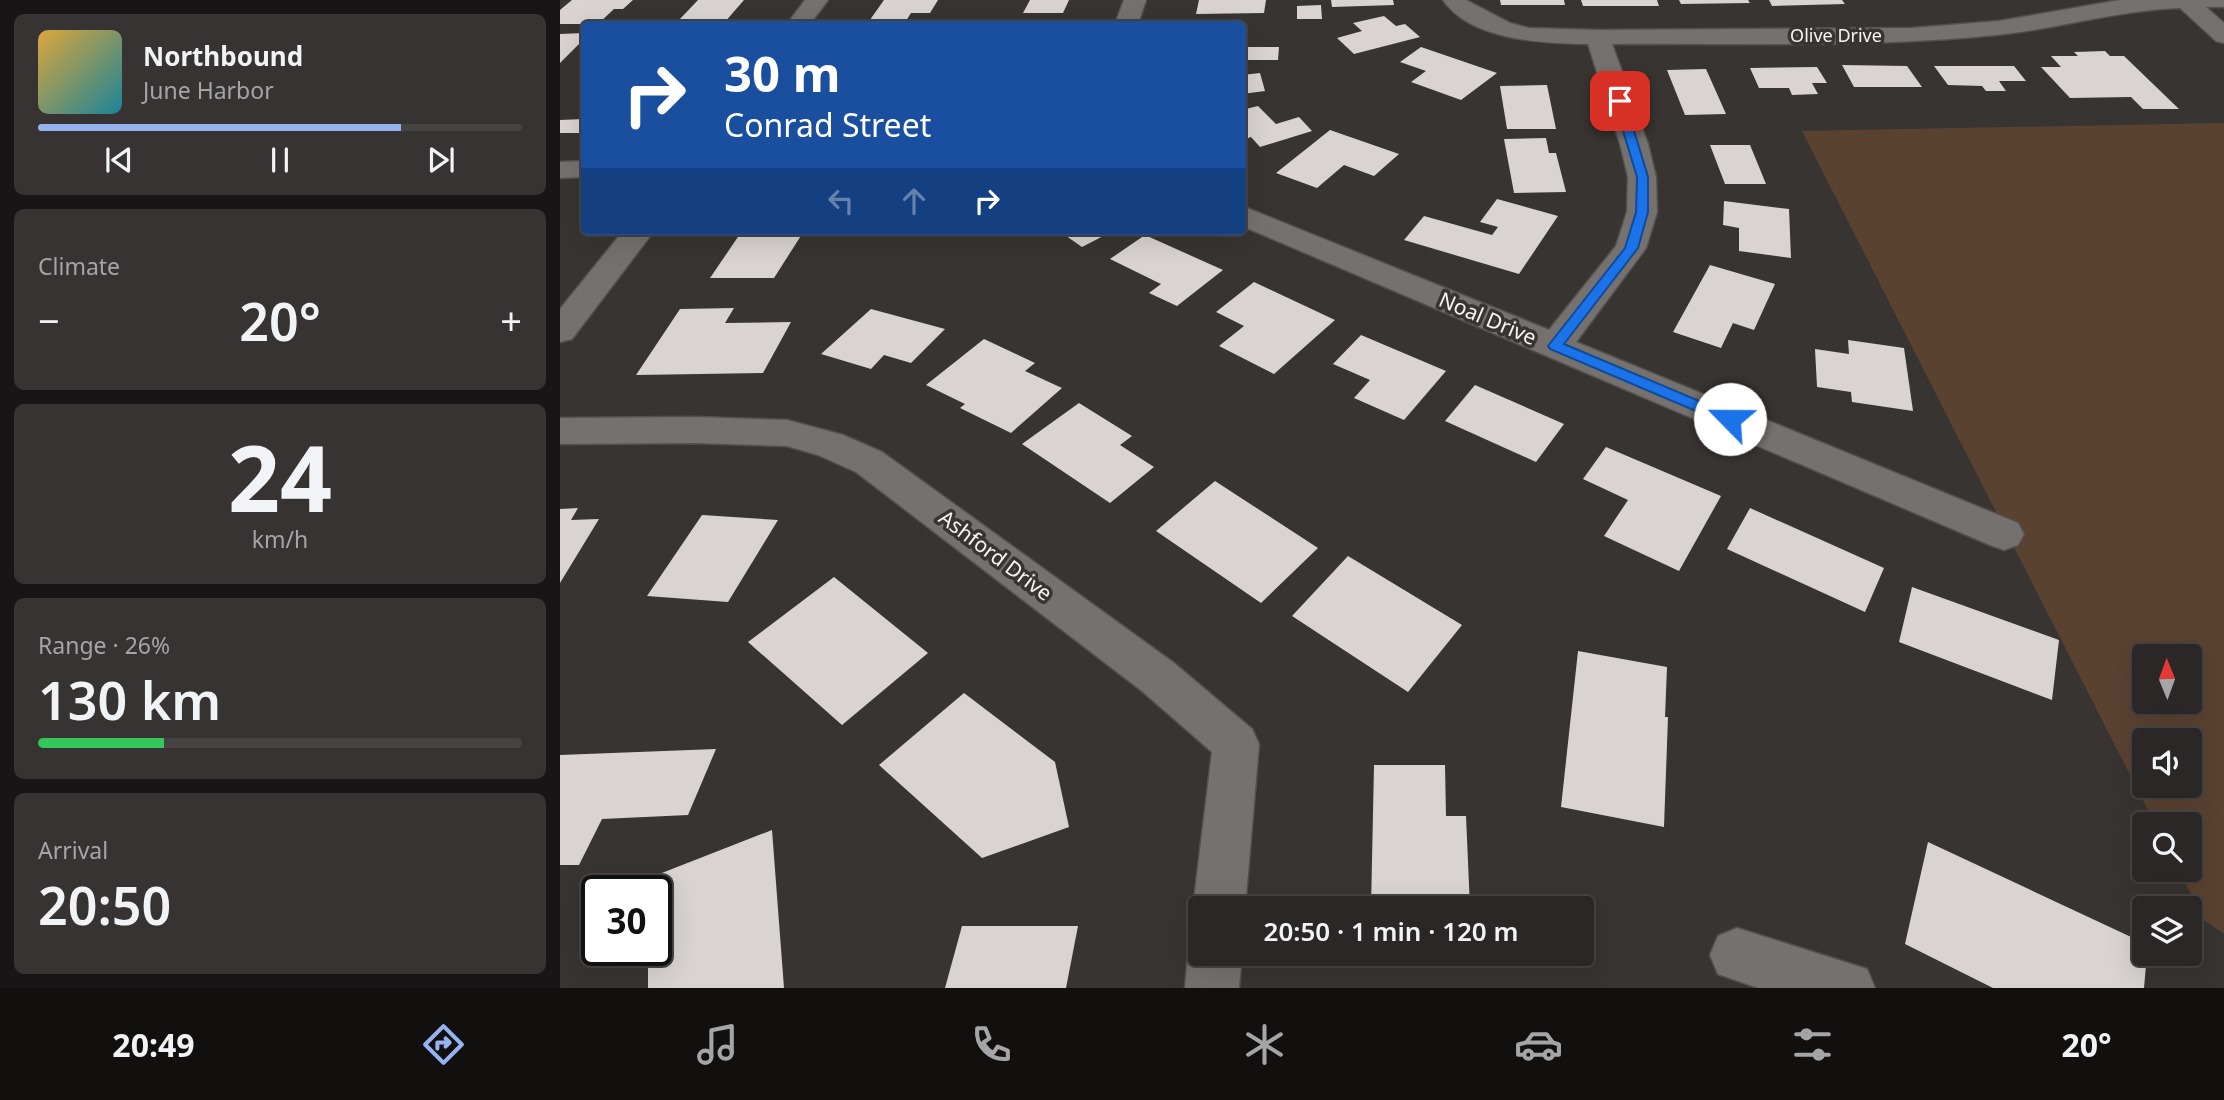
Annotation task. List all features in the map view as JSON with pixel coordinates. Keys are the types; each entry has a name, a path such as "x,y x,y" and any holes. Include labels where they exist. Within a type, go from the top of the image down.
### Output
{"street":[{"path":"800,21 817,0"},
{"path":"1129,21 1135,0"},
{"name":"Olive Drive","path":"1454,0 1470,14 1502,28 1529,35 1598,37 1912,35 1968,32 2114,7 2185,0 2224,0"},
{"path":"2185,0 2224,36"},
{"path":"1555,346 1631,248 1642,212 1643,177 1598,37"},
{"path":"560,170 581,169"},
{"name":"Noal Drive","path":"1246,217 2004,534"},
{"path":"560,331 636,235"},
{"name":"Ashford Drive","path":"560,431 695,430 786,433 830,445 869,462 1158,677 1236,744 1220,896"},
{"path":"1737,954 1848,988"},
{"path":"1212,988 1214,966"}],"shaded area":[{"path":"2224,123 2224,934 2204,920 2202,896 2192,896 2185,882 2202,882 2202,812 2149,812 2142,798 2202,798 2202,728 2132,728 2132,779 1802,131"}],"building":[{"path":"572,0 633,0 623,9 614,9 601,21 581,21 581,24 560,24 560,10"},
{"path":"698,0 744,0 726,21 679,20"},
{"path":"884,0 938,0 930,13 911,13 906,21 869,21"},
{"path":"1030,0 1069,0 1063,13 1023,13"},
{"path":"1199,0 1266,0 1264,13 1196,14"},
{"path":"1331,0 1393,0 1394,5 1332,7"},
{"path":"1500,0 1564,0 1565,5 1501,5"},
{"path":"1581,0 1657,0 1659,6 1583,6"},
{"path":"1679,0 1748,0 1750,3 1681,4"},
{"path":"1769,0 1842,0 1845,4 1772,6"},
{"path":"1321,5 1322,19 1297,19 1297,6"},
{"path":"1384,16 1396,26 1405,24 1420,37 1354,54 1337,38 1362,31 1353,23"},
{"path":"581,33 581,42 560,63 560,34"},
{"path":"1246,47 1279,47 1278,60 1246,60"},
{"path":"1421,47 1497,73 1461,100 1411,82 1426,71 1400,62"},
{"path":"2105,51 2110,56 2124,56 2179,109 2143,109 2131,97 2070,98 2041,67 2061,67 2051,56 2078,56 2074,52"},
{"path":"1842,65 1907,66 1922,87 1854,87"},
{"path":"1934,66 2014,66 2026,81 1999,81 2006,91 1986,91 1982,86 1948,85"},
{"path":"1817,67 1827,83 1812,83 1818,94 1792,95 1789,88 1759,88 1750,68"},
{"path":"1706,69 1726,114 1685,115 1667,70"},
{"path":"1260,73 1265,91 1246,93 1246,75"},
{"path":"1547,85 1556,129 1507,129 1500,86"},
{"path":"1258,106 1276,124 1299,117 1312,131 1260,147 1251,137 1246,139 1246,109"},
{"path":"581,119 581,133 560,133 560,120"},
{"path":"1330,130 1399,154 1374,176 1344,165 1317,188 1276,173"},
{"path":"1546,138 1549,153 1556,153 1566,192 1514,193 1504,139"},
{"path":"1710,145 1750,145 1766,184 1725,184"},
{"path":"1497,199 1558,216 1519,274 1404,240 1424,216 1492,235 1498,227 1480,222"},
{"path":"1724,201 1789,209 1791,258 1739,251 1739,228 1723,225"},
{"path":"739,235 801,235 774,278 710,278"},
{"path":"1065,235 1105,235 1082,247"},
{"path":"1145,235 1223,270 1177,306 1149,293 1161,284 1110,259"},
{"path":"1710,265 1775,284 1754,330 1733,323 1721,348 1673,332"},
{"path":"1254,282 1335,320 1274,374 1219,346 1244,326 1216,312"},
{"path":"734,308 725,323 791,322 763,373 636,375 680,309"},
{"path":"871,309 945,329 911,363 884,355 871,369 821,354"},
{"path":"1361,335 1446,371 1404,420 1354,398 1370,380 1333,364"},
{"path":"984,339 1035,363 1025,371 1062,388 1011,433 960,408 965,404 926,385"},
{"path":"1848,340 1904,348 1913,411 1852,402 1851,392 1817,387 1815,349 1849,354"},
{"path":"1475,385 1564,424 1536,462 1445,421"},
{"path":"1079,403 1132,436 1120,445 1154,467 1110,503 1022,444"},
{"path":"1606,447 1721,496 1679,571 1604,536 1628,500 1583,479"},
{"path":"1215,481 1318,548 1261,603 1156,531"},
{"path":"578,508 571,520 599,519 560,583 560,509"},
{"path":"1750,508 1884,568 1865,612 1727,549"},
{"path":"702,515 778,520 728,602 647,596"},
{"path":"1348,556 1462,625 1408,692 1292,616"},
{"path":"834,577 928,653 842,725 748,642"},
{"path":"1912,587 2059,640 2052,700 1899,642"},
{"path":"1578,651 1667,667 1664,827 1561,807"},
{"path":"964,693 1055,762 1069,827 982,858 879,765"},
{"path":"716,749 688,815 602,819 579,865 560,865 560,755"},
{"path":"1374,765 1445,765 1446,816 1466,816 1469,896 1371,896"},
{"path":"772,830 784,988 648,988 648,966 672,966 672,875 657,875"},
{"path":"1928,842 2132,937 2132,966 2146,966 2144,988 1993,988 1905,944"},
{"path":"962,926 1078,926 1066,988 945,988"}],"route":[{"path":"1620,101 1643,177 1642,212 1631,248 1555,346 1730,419"}]}
